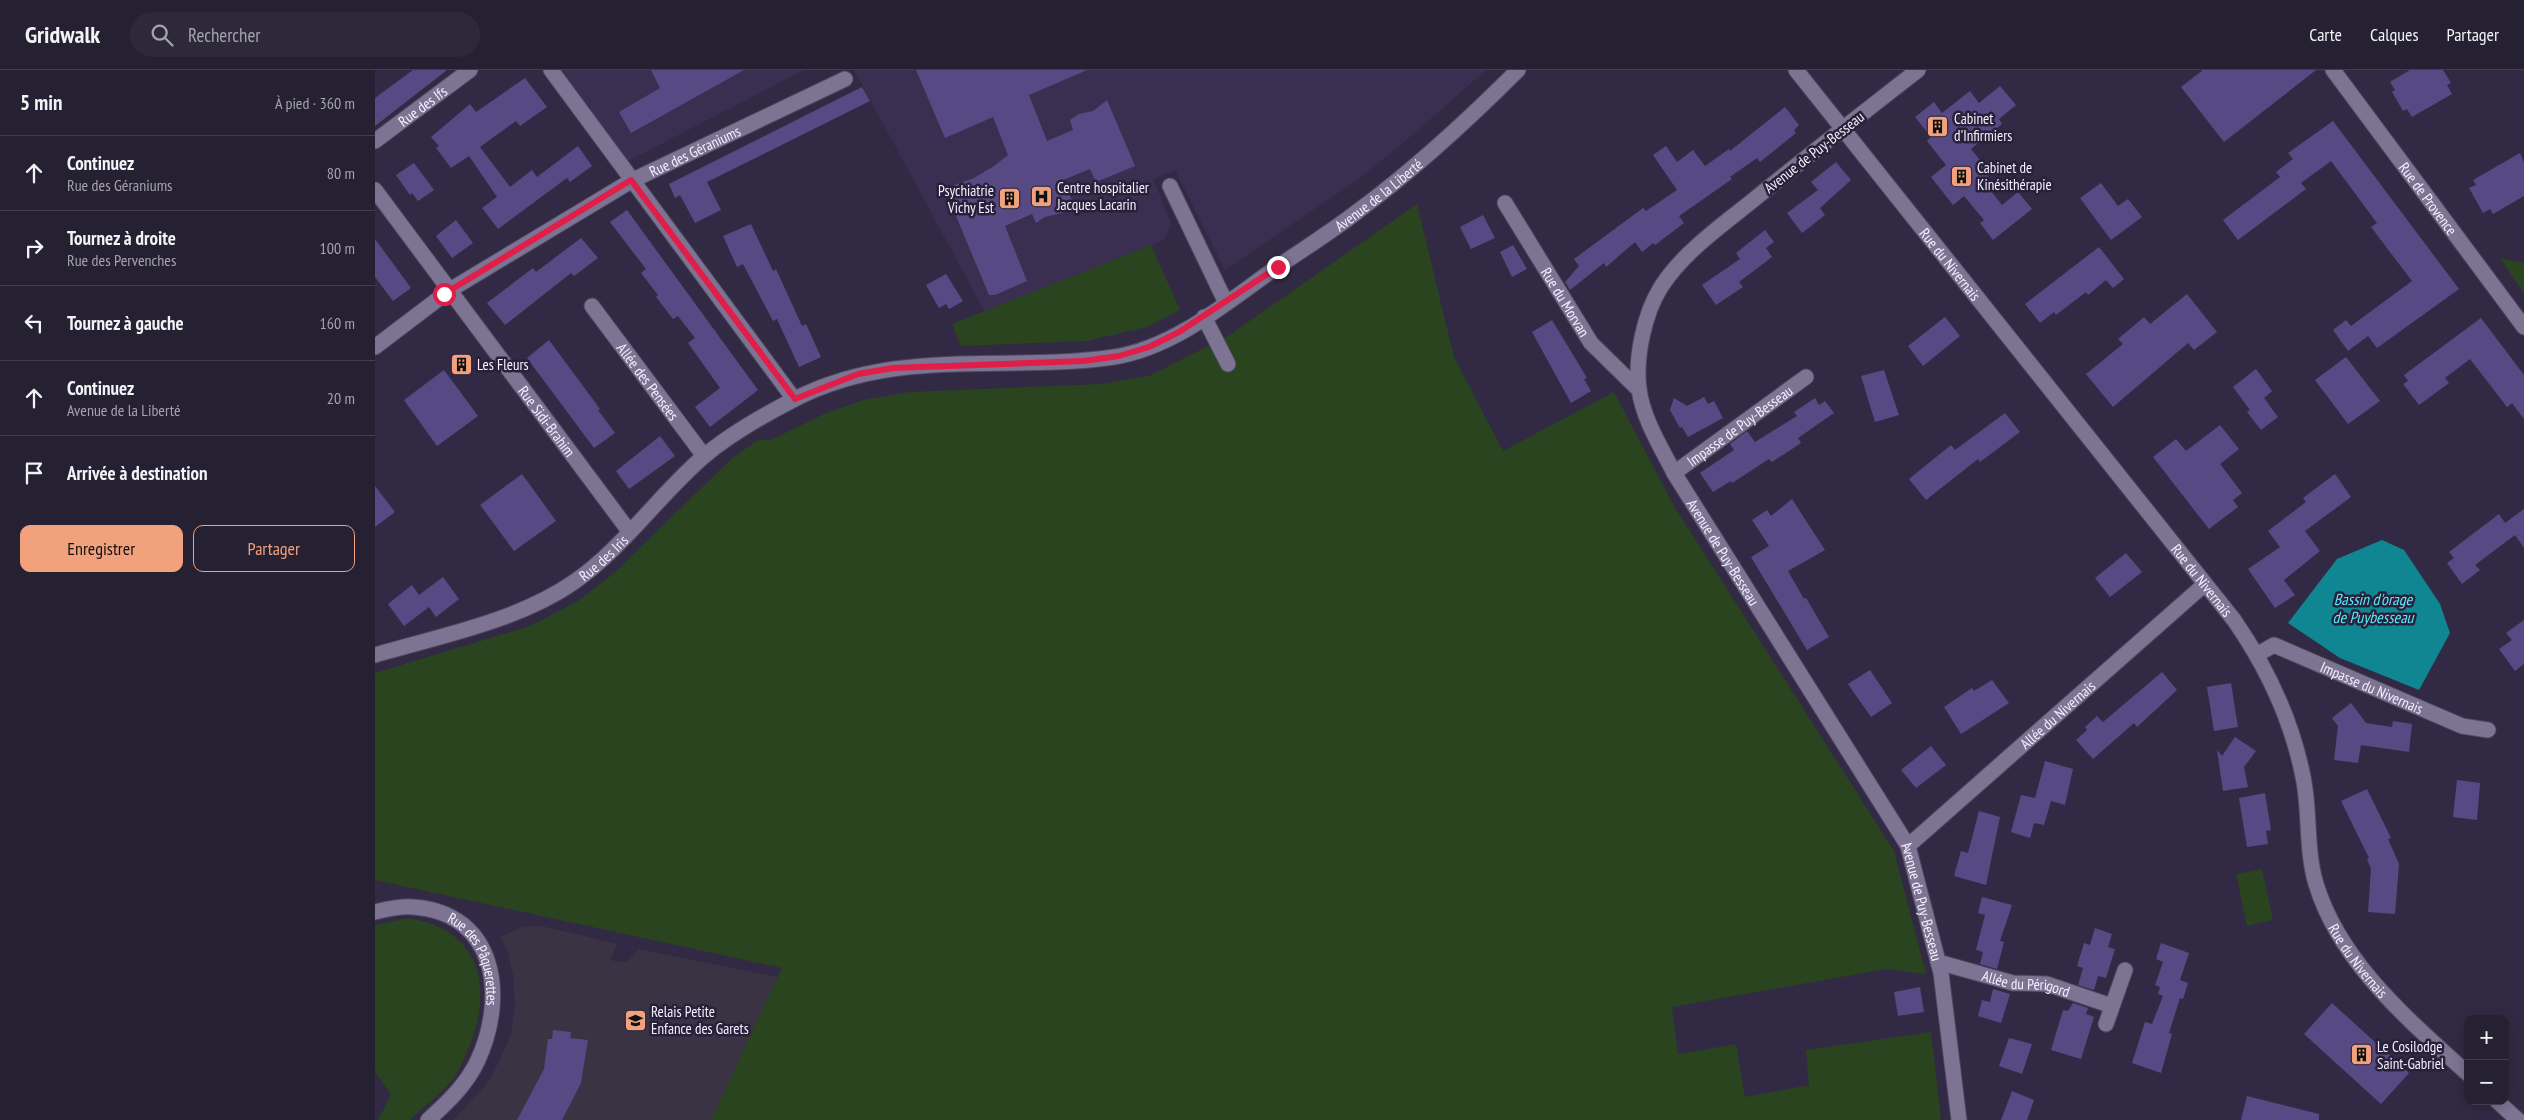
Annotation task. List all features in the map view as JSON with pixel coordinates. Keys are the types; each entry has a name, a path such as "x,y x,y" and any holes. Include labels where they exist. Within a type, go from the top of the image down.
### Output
{"street":[{"name":"Rue des Ifs","path":"375,141 470,70"},
{"path":"551,70 795,399"},
{"name":"Avenue de la Liberté","path":"1204,317 1359,211 1420,163 1518,70"},
{"name":"Rue du Nivernais","path":"1796,70 2205,584 2258,654 2280,698 2295,745 2304,783 2311,856 2316,884 2329,915 2350,951 2379,990 2464,1070"},
{"name":"Avenue de Puy-Besseau","path":"1918,70 1717,229 1684,258 1661,288 1647,319 1640,345 1639,390 1653,432 1674,473 1908,846 1939,962 1959,1120"},
{"name":"Rue de Provence","path":"2333,70 2524,327"},
{"name":"Rue des Géraniums","path":"375,347 450,290 631,180 845,79"},
{"path":"1170,186 1226,303"},
{"name":"Rue Sidi-Brahim","path":"375,190 629,531"},
{"name":"Rue du Morvan","path":"1505,203 1591,343 1639,390"},
{"name":"Allée des Pensées","path":"592,306 704,456"},
{"path":"1204,317 1229,364"},
{"name":"Rue des Iris","path":"375,655 502,617 553,596 596,565 704,456 738,431 795,399 858,374 893,368 1083,361 1119,356 1149,347 1204,317"},
{"name":"Impasse de Puy-Besseau","path":"1674,473 1806,376"},
{"name":"Allée du Nivernais","path":"1908,846 2205,584"},
{"name":"Impasse du Nivernais","path":"2258,654 2275,645 2462,726 2488,730"},
{"name":"Rue des Pâquerettes","path":"375,912 412,907 431,910 456,920 473,935 484,951 493,976 491,1022 476,1064 452,1098 428,1120"},
{"name":"Allée du Périgord","path":"1939,962 2013,983 2047,984 2112,1006"},
{"path":"2106,1024 2125,970"},
{"path":"2501,1105 2518,1120"}],"shaded area":[{"path":"562,70 804,70 628,161"},
{"name":"Centre hospitalier Jacques Lacarin","path":"854,70 1486,70 1403,143 1357,180 1225,270 1175,170 1153,179 1171,223 1164,240 985,312"},
{"path":"1417,204 1454,357 1503,451 1614,392 1674,506 1894,851 1926,974 1886,969 1672,1007 1678,1054 1736,1044 1745,1097 1809,1085 1806,1050 1931,1032 1941,1120 711,1120 782,968 375,880 375,673 530,626 578,601 613,574 731,459 758,440 771,440 824,414 863,400 910,392 1101,384 1149,376 1228,336"},
{"path":"1151,245 1180,310 1147,327 1086,341 961,346 952,324"},
{"path":"2500,258 2524,263 2524,294"},
{"path":"2262,869 2273,920 2247,926 2236,874"},
{"path":"408,918 432,924 451,934 466,948 475,964 480,982 477,1024 458,1071 449,1084 410,1120 378,1120 391,1095 375,1071 375,925"},
{"name":"Relais Petite Enfance des Garets","path":"542,926 617,944 610,960 626,963 639,949 778,977 711,1120 453,1120 482,1090 492,1076 511,1035 515,1005 513,975 508,953 500,937 522,927"}],"water":[{"name":"Bassin d'orage de Puybesseau","path":"2382,540 2404,550 2440,604 2450,633 2419,690 2340,658 2288,623 2337,559"}],"building":[{"path":"413,70 447,70 375,126 375,98"},
{"path":"651,70 744,70 631,133 619,112 660,88"},
{"name":"Psychiatrie Vichy Est","path":"916,70 1087,70 1029,95 1047,141 1073,130 1070,120 1079,114 1093,111 1107,100 1135,166 1096,182 1090,169 1063,180 1074,205 1066,212 1045,217 1036,223 1032,214 1005,226 1027,281 995,295 989,295 946,192 954,185 974,178 1008,155 993,117 945,138"},
{"path":"2203,70 2316,70 2224,142 2181,87"},
{"path":"2410,70 2443,70 2451,83 2447,85 2452,94 2412,117 2407,109 2403,111 2392,92 2395,90 2390,82"},
{"path":"525,78 547,107 520,126 516,121 480,147 510,187 532,170 537,177 578,146 592,166 570,182 567,178 498,229 482,208 497,197 469,156 451,168 436,148 439,146 431,137 470,104 476,112"},
{"path":"2000,86 2016,105 1999,119 2002,124 1971,149 1991,174 1983,181 2002,205 2018,192 2032,209 1993,240 1980,223 1984,220 1964,196 1953,205 1931,177 1946,165 1927,141 1931,137 1915,117 1934,102 1942,113 1970,91 1979,103"},
{"path":"862,87 870,101 707,182 721,210 695,223 680,195 675,198 669,184"},
{"path":"1785,107 1799,125 1794,130 1796,133 1760,162 1757,158 1730,177 1732,179 1679,216 1684,223 1655,245 1653,243 1642,252 1635,242 1606,267 1604,263 1570,290 1565,282 1579,266 1574,259 1643,208 1646,211 1677,190 1653,155 1666,146 1677,162 1693,150 1705,166 1729,149 1730,151"},
{"path":"2333,121 2459,289 2377,348 2368,336 2348,351 2333,330 2346,320 2351,326 2412,281 2371,227 2377,223 2331,161 2301,183 2306,189 2238,240 2223,220 2280,177 2276,172 2293,159 2288,153"},
{"path":"2520,153 2524,163 2524,196 2493,214 2490,209 2483,213 2469,188 2476,185 2473,180"},
{"path":"1836,162 1851,180 1820,208 1825,215 1802,233 1787,213 1818,190 1811,182"},
{"path":"414,163 434,190 418,201 412,193 410,195 396,175"},
{"path":"2101,183 2118,206 2128,199 2142,217 2111,240 2080,198"},
{"path":"627,210 758,390 710,427 695,407 720,388 688,343 695,338 678,316 673,319 656,297 658,295 641,273 646,269 610,222"},
{"path":"1483,215 1495,238 1471,249 1460,227"},
{"path":"456,220 473,243 452,258 436,236"},
{"path":"751,224 773,271 776,269 802,326 806,324 821,357 799,367 777,319 773,321 743,264 737,267 723,236"},
{"path":"1765,230 1774,242 1766,248 1772,257 1739,282 1743,287 1716,305 1702,285 1740,259 1736,253"},
{"path":"581,238 598,258 574,276 571,273 505,325 487,303 533,268 536,272"},
{"path":"375,239 411,288 393,301 375,277"},
{"path":"1513,245 1527,269 1512,277 1500,252"},
{"path":"2099,247 2124,279 2113,288 2106,280 2088,295 2086,292 2056,315 2054,312 2040,323 2025,304"},
{"path":"946,274 963,301 949,309 946,304 939,308 926,285"},
{"path":"2187,294 2217,332 2194,350 2188,343 2113,407 2086,374 2123,344 2118,339 2144,317 2150,324"},
{"path":"1945,317 1960,336 1923,366 1908,346"},
{"path":"2481,318 2524,375 2524,419 2512,403 2507,407 2470,359 2445,378 2449,383 2419,405 2403,384 2408,381 2404,375"},
{"path":"1552,320 1587,378 1584,379 1591,391 1571,403 1532,332"},
{"path":"549,340 600,409 598,410 615,433 594,448 527,358"},
{"path":"2346,357 2380,401 2348,424 2315,380"},
{"path":"2256,369 2272,391 2264,398 2278,417 2261,430 2247,412 2250,410 2233,387"},
{"path":"444,370 478,416 437,446 404,400"},
{"path":"1884,370 1899,415 1875,422 1861,376"},
{"path":"1704,397 1708,404 1714,401 1723,418 1688,437 1682,427 1680,428 1670,410 1674,398 1687,406"},
{"path":"1815,398 1819,405 1825,401 1834,413 1798,438 1801,443 1789,451 1772,462 1769,459 1732,483 1731,481 1713,492 1700,473 1734,450 1730,444 1747,431 1755,442 1797,416 1794,412"},
{"path":"2005,413 2020,432 1980,462 1978,459 1926,500 1909,479 1951,445 1955,450"},
{"path":"2220,425 2239,449 2220,464 2242,493 2233,500 2238,507 2209,529 2153,457 2176,439 2186,451"},
{"path":"660,436 675,456 629,489 616,471"},
{"path":"522,474 556,521 514,551 480,505"},
{"path":"2335,474 2351,497 2305,531 2320,551 2284,580 2295,595 2275,608 2248,569 2280,547 2268,531 2306,502 2303,498"},
{"path":"375,486 395,512 375,527"},
{"path":"1792,499 1825,550 1788,571 1829,637 1807,650 1751,557 1769,546 1752,520 1767,510 1771,516"},
{"path":"2524,509 2524,548 2515,535 2475,565 2480,570 2462,584 2447,563 2454,558 2449,552 2499,514 2505,523"},
{"path":"2126,553 2142,572 2110,597 2095,578"},
{"path":"443,577 459,599 436,617 429,607 404,626 388,604 412,585 419,595"},
{"path":"2524,620 2524,664 2515,671 2499,649 2512,640 2506,633"},
{"path":"1870,670 1892,703 1871,717 1848,684"},
{"path":"2162,672 2177,690 2137,727 2134,723 2093,759 2076,740 2087,730 2085,727 2097,716 2103,722"},
{"path":"1992,680 2009,703 1961,734 1944,707 1972,688 1974,691"},
{"path":"2231,683 2238,727 2214,731 2207,687"},
{"path":"2351,703 2366,723 2392,727 2393,721 2412,724 2409,752 2361,745 2358,763 2334,760 2338,726 2332,718"},
{"path":"2235,737 2256,751 2244,767 2248,787 2223,791 2217,750 2222,756"},
{"path":"1931,746 1946,765 1916,788 1901,770"},
{"path":"2045,761 2073,769 2065,805 2051,801 2044,825 2034,823 2030,838 2011,832 2021,795 2035,798"},
{"path":"2457,780 2480,783 2477,820 2453,817"},
{"path":"2367,789 2391,838 2388,839 2399,864 2395,914 2368,912 2371,869 2367,859 2369,858 2341,801"},
{"path":"2265,793 2271,830 2266,831 2268,844 2247,847 2239,798"},
{"path":"1979,811 2000,817 1986,885 1954,876 1961,851 1968,853"},
{"path":"1982,897 2012,905 2000,941 2004,942 1997,969 1980,964 1983,952 1976,950 1985,915 1978,913"},
{"path":"2095,928 2112,934 2108,947 2115,949 2106,978 2098,976 2094,990 2078,985 2083,968 2077,966 2084,943 2090,945"},
{"path":"2161,943 2189,953 2180,980 2188,983 2183,999 2180,998 2169,1033 2172,1034 2161,1073 2132,1063 2145,1022 2152,1024 2163,996 2158,994 2160,987 2155,985 2163,962 2156,959"},
{"path":"1920,987 1924,1012 1898,1016 1894,992"},
{"path":"1993,989 2010,994 2001,1023 1978,1016 1982,1000 1990,1002"},
{"path":"2073,1003 2088,1008 2086,1014 2094,1017 2081,1059 2051,1050 2063,1010 2068,1011"},
{"name":"Le Cosilodge Saint-Gabriel","path":"2332,1003 2409,1073 2381,1104 2304,1034"},
{"path":"553,1030 571,1032 570,1038 588,1040 581,1083 562,1120 517,1120 544,1069 548,1039 552,1039"},
{"path":"2009,1038 2032,1044 2022,1074 1999,1066"},
{"path":"2012,1091 2034,1100 2027,1120 2001,1120"},
{"path":"2247,1096 2319,1114 2319,1120 2241,1120"}],"place":[{"name":"Cabinet d'Infirmiers","path":"1938,127"},
{"name":"Cabinet de Kinésithérapie","path":"1961,176"},
{"name":"Centre hospitalier Jacques Lacarin","path":"1041,196"},
{"name":"Psychiatrie Vichy Est","path":"1010,199"},
{"name":"Les Fleurs","path":"461,364"},
{"name":"Relais Petite Enfance des Garets","path":"635,1020"},
{"name":"Le Cosilodge Saint-Gabriel","path":"2361,1055"}],"route":[{"path":"444,294 631,180 795,399 826,385 858,374 893,368 930,365 1083,361 1119,356 1149,347 1179,332 1226,303 1278,267"}]}
